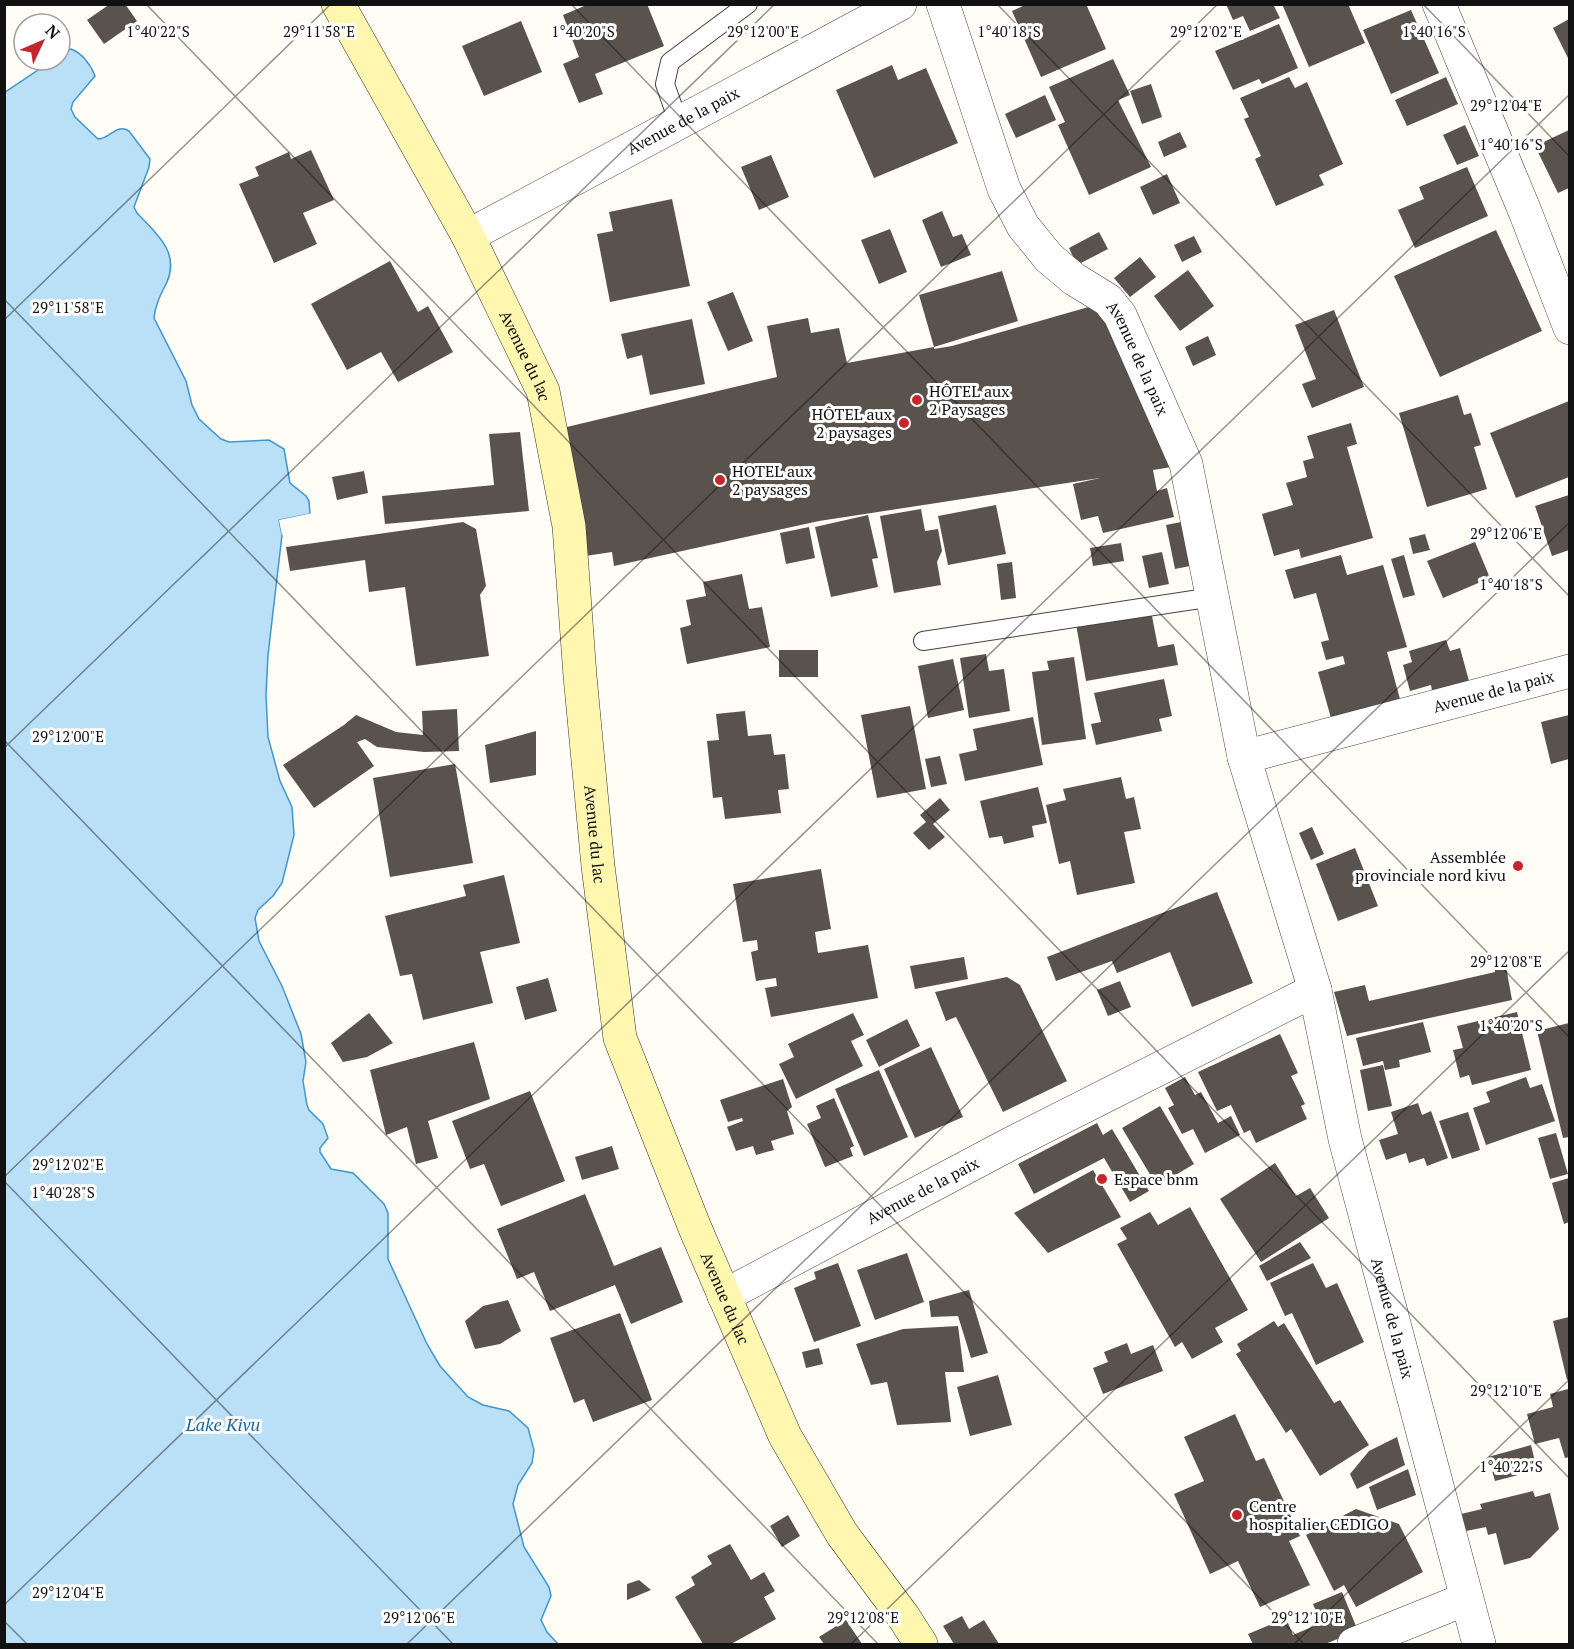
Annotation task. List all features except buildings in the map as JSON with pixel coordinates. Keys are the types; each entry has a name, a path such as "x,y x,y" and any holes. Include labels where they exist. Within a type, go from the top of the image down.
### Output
{"main road":[{"name":"Avenue du lac","path":"338,4 468,236 543,391 569,526 598,866 620,1038 724,1296 785,1436 842,1534 921,1644"}],"street":[{"name":"Avenue de la paix","path":"468,236 900,4"},
{"name":"Avenue de la paix","path":"943,4 1004,189 1023,226 1049,258 1074,279 1108,300 1120,315 1186,464 1244,757 1315,990 1345,1139 1479,1644"},
{"path":"1439,4 1526,214 1569,328"},
{"name":"Avenue de la paix","path":"1244,757 1569,671"},
{"name":"Avenue de la paix","path":"724,1296 1010,1144 1315,990"},
{"path":"1354,1644 1466,1599"}],"lane":[{"path":"679,124 665,84 670,62 748,4"},
{"path":"923,641 1213,597"}],"water":[{"name":"Lake Kivu","path":"72,50 86,60 95,76 73,102 71,109 75,117 98,139 120,129 129,131 150,159 134,207 164,244 170,261 167,282 157,304 154,318 186,381 192,405 199,419 221,439 229,442 269,440 284,449 290,483 309,501 310,514 279,520 282,535 268,655 266,695 268,737 280,781 292,807 294,835 282,883 273,896 258,910 255,918 259,941 282,986 301,1034 306,1062 303,1081 307,1105 323,1124 328,1138 320,1148 320,1152 331,1169 353,1173 384,1204 388,1213 388,1259 427,1344 440,1366 468,1397 483,1405 509,1411 528,1428 534,1450 532,1463 518,1485 513,1504 524,1547 549,1587 551,1596 541,1620 547,1632 558,1644 5,1644 4,93 35,72 72,72"}],"pier":[{"path":"313,513 311,517 283,522 285,534 282,535 279,520"}],"place":[{"name":"HÔTEL aux 2 Paysages","path":"917,400"},
{"name":"HÔTEL aux 2 paysages","path":"904,423"},
{"name":"HOTEL aux 2 paysages","path":"720,480"},
{"name":"Assemblée provinciale nord kivu","path":"1518,866"},
{"name":"Espace bnm","path":"1102,1179"},
{"name":"Centre hospitalier CEDIGO","path":"1237,1515"}]}
